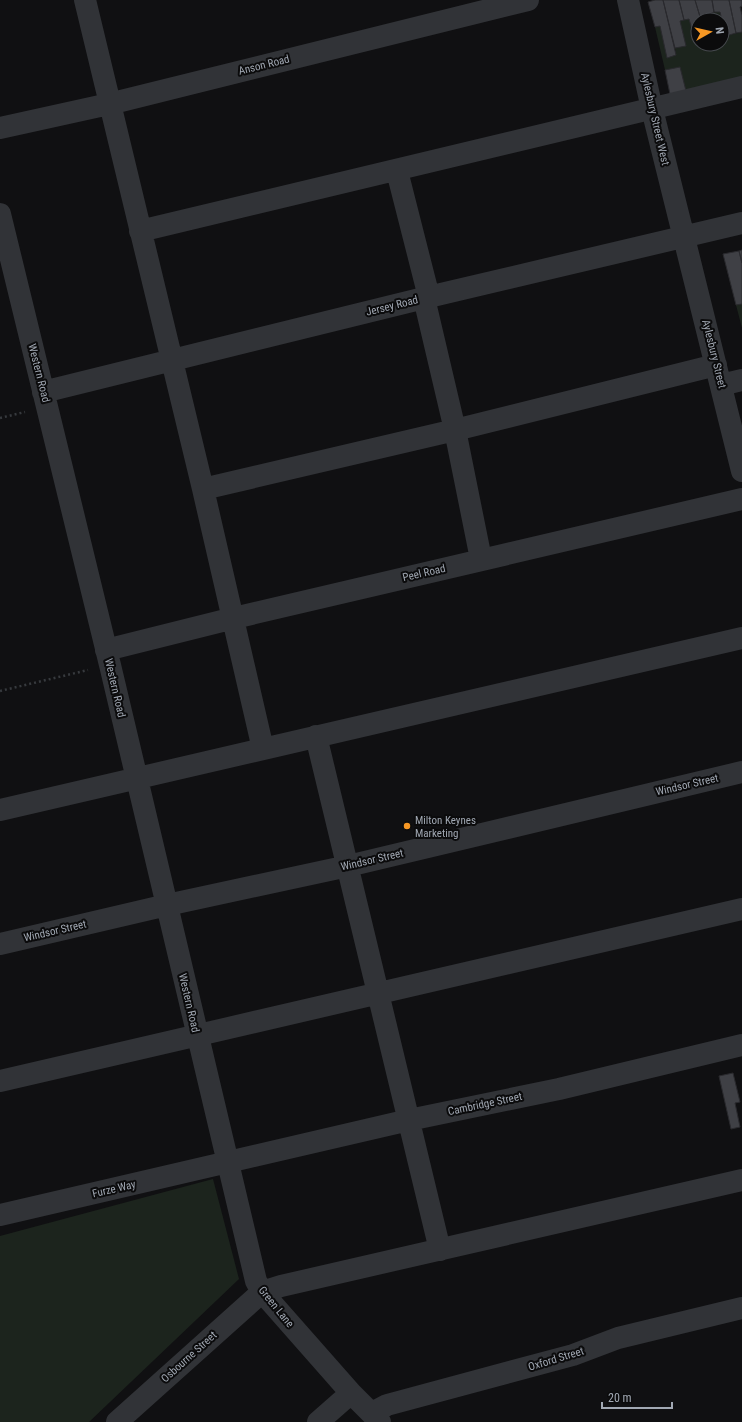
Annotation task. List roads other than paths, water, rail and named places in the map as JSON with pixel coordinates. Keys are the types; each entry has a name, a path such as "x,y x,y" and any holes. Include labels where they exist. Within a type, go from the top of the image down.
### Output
{"street":[{"path":"85,0 234,618 264,749"},
{"name":"Anson Road","path":"0,128 109,104 528,0"},
{"name":"Aylesbury Street West","path":"628,0 652,109 684,237"},
{"path":"140,231 397,171 742,87"},
{"path":"397,171 455,430 481,559"},
{"name":"Western Road","path":"0,214 108,658 227,1162"},
{"name":"Jersey Road","path":"43,392 426,298 742,223"},
{"name":"Aylesbury Street","path":"684,237 727,376 742,471"},
{"path":"203,490 455,430 727,376"},
{"name":"Peel Road","path":"108,658 234,618 742,499"},
{"path":"1,805 136,779 742,638"},
{"path":"316,736 440,1250"},
{"name":"Windsor Street","path":"0,944 348,866 742,772"},
{"path":"0,1081 742,909"},
{"name":"Cambridge Street","path":"227,1162 409,1120 559,1089 742,1045"},
{"name":"Furze Way","path":"0,1215 227,1162"},
{"name":"Green Lane","path":"227,1162 256,1281 262,1292 351,1393 376,1417"},
{"path":"262,1292 281,1286 742,1180"},
{"name":"Osbourne Street","path":"117,1422 262,1292"},
{"name":"Oxford Street","path":"376,1417 387,1405 573,1355 618,1338 742,1308"},
{"path":"318,1422 351,1393"}],"place":[{"name":"Milton Keynes Marketing","path":"407,826"}]}
